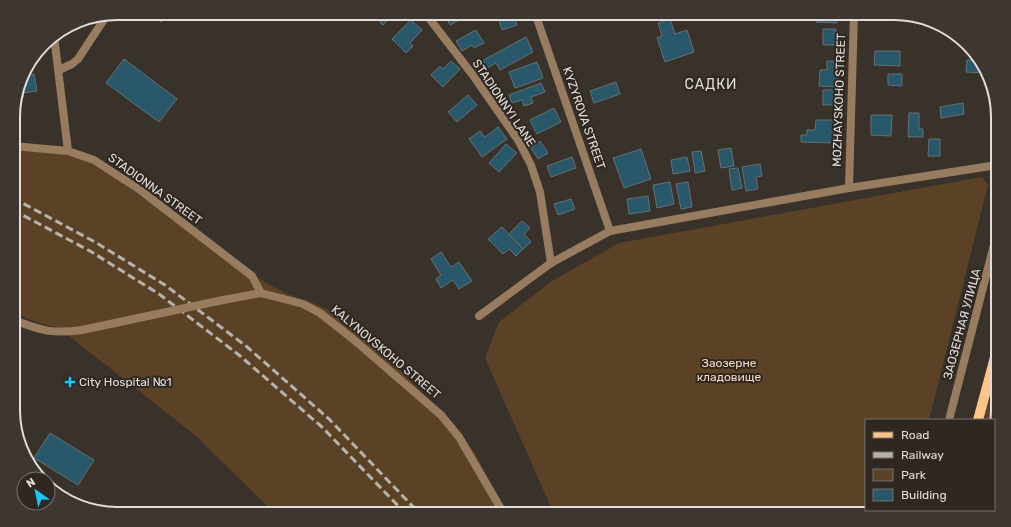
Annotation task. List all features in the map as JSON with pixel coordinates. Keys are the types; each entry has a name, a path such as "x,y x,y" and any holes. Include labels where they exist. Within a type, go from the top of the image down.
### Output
{"main road":[{"path":"978,419 991,372"}],"street":[{"name":"STADIONNYI LANE","path":"430,20 472,74 521,146 540,192 551,263"},
{"name":"KYZYROVA STREET","path":"537,20 610,231"},
{"name":"MOZHAYSKOHO STREET","path":"848,188 854,20"},
{"path":"59,70 72,64 78,59 103,21"},
{"path":"55,42 68,151"},
{"name":"STADIONNA STREET","path":"20,147 68,151 94,160 140,190 252,276 261,293"},
{"path":"479,316 551,263 610,231 848,188 991,166"},
{"name":"ЗАОЗЕРНАЯ УЛИЦА","path":"949,419 991,260"},
{"name":"KALYNOVSKOHO STREET","path":"20,322 37,329 61,333 261,293 302,304 320,313 353,338 441,415 459,437 500,507"}],"green space":[{"path":"20,150 65,152 90,160 242,269 287,294 311,302 335,313 361,332 453,423 476,455 503,507 268,507 196,436 59,328 39,323 20,315"},
{"name":"Заозерне кладовище","path":"982,177 988,185 929,419 865,419 865,507 551,507 485,358 499,322 552,281 619,243"},
{"path":"991,373 991,419 978,419"}],"building":[{"path":"378,20 388,20 383,25"},
{"path":"411,20 422,30 410,43 413,46 406,53 392,39"},
{"path":"448,20 459,20 450,25"},
{"path":"499,20 515,20 517,25 502,30"},
{"path":"670,20 675,34 687,30 694,52 665,62 657,38 662,36 658,23"},
{"path":"816,20 837,20 837,23 816,22"},
{"path":"823,29 836,29 835,45 823,45"},
{"path":"476,30 484,43 474,48 472,45 462,51 456,41"},
{"path":"526,37 533,52 500,70 496,63 484,70 480,62"},
{"path":"875,51 900,51 900,66 874,65"},
{"path":"124,59 177,99 159,122 106,83"},
{"path":"967,60 973,60 980,73 966,72"},
{"path":"451,61 460,69 443,87 431,75 440,66 443,69"},
{"path":"827,61 839,61 838,87 819,86 820,70 827,70"},
{"path":"537,62 543,78 515,88 509,72"},
{"path":"30,74 34,74 37,91 23,93 24,97 22,97 23,92"},
{"path":"888,74 902,74 902,86 888,85"},
{"path":"616,82 620,94 594,103 590,91"},
{"path":"541,83 545,92 531,97 533,103 524,106 522,100 512,103 509,95"},
{"path":"823,90 839,90 839,105 823,105"},
{"path":"468,95 477,105 457,122 448,112"},
{"path":"963,103 964,114 941,118 940,107"},
{"path":"554,108 561,122 537,134 530,120"},
{"path":"909,113 919,113 919,129 923,129 923,137 908,137"},
{"path":"871,115 892,115 891,136 871,135"},
{"path":"816,120 835,120 834,143 801,142 801,135 807,135 807,130 815,130"},
{"path":"498,127 507,139 482,157 469,139 480,131 485,137"},
{"path":"929,139 940,139 940,156 928,156"},
{"path":"540,141 548,153 538,159 531,148"},
{"path":"506,144 517,153 499,172 489,163"},
{"path":"731,148 734,166 721,168 718,150"},
{"path":"641,149 651,179 624,188 613,158"},
{"path":"701,151 705,171 695,173 692,152"},
{"path":"572,157 576,168 551,177 547,166"},
{"path":"687,157 690,171 673,174 671,160"},
{"path":"760,164 762,176 756,177 758,189 746,191 742,167"},
{"path":"738,168 742,188 732,190 729,169"},
{"path":"670,182 674,204 657,208 653,185"},
{"path":"688,182 692,207 681,209 676,184"},
{"path":"648,196 650,211 629,214 627,199"},
{"path":"571,199 575,209 558,215 554,204"},
{"path":"522,221 530,228 524,234 531,242 523,249 509,234"},
{"path":"502,227 523,249 516,256 509,249 503,254 488,239"},
{"path":"441,252 451,267 459,262 472,281 459,289 453,280 441,288 436,279 441,275 431,259"},
{"path":"50,433 94,460 78,485 34,458"}],"railway":[{"path":"20,202 95,242 165,285 246,346 329,419 413,507"},
{"path":"20,214 90,251 159,294 239,355 322,427 399,507"}],"place":[{"name":"City Hospital №1","path":"70,382"}],"district":[{"name":"САДКИ","path":"711,84"}]}
